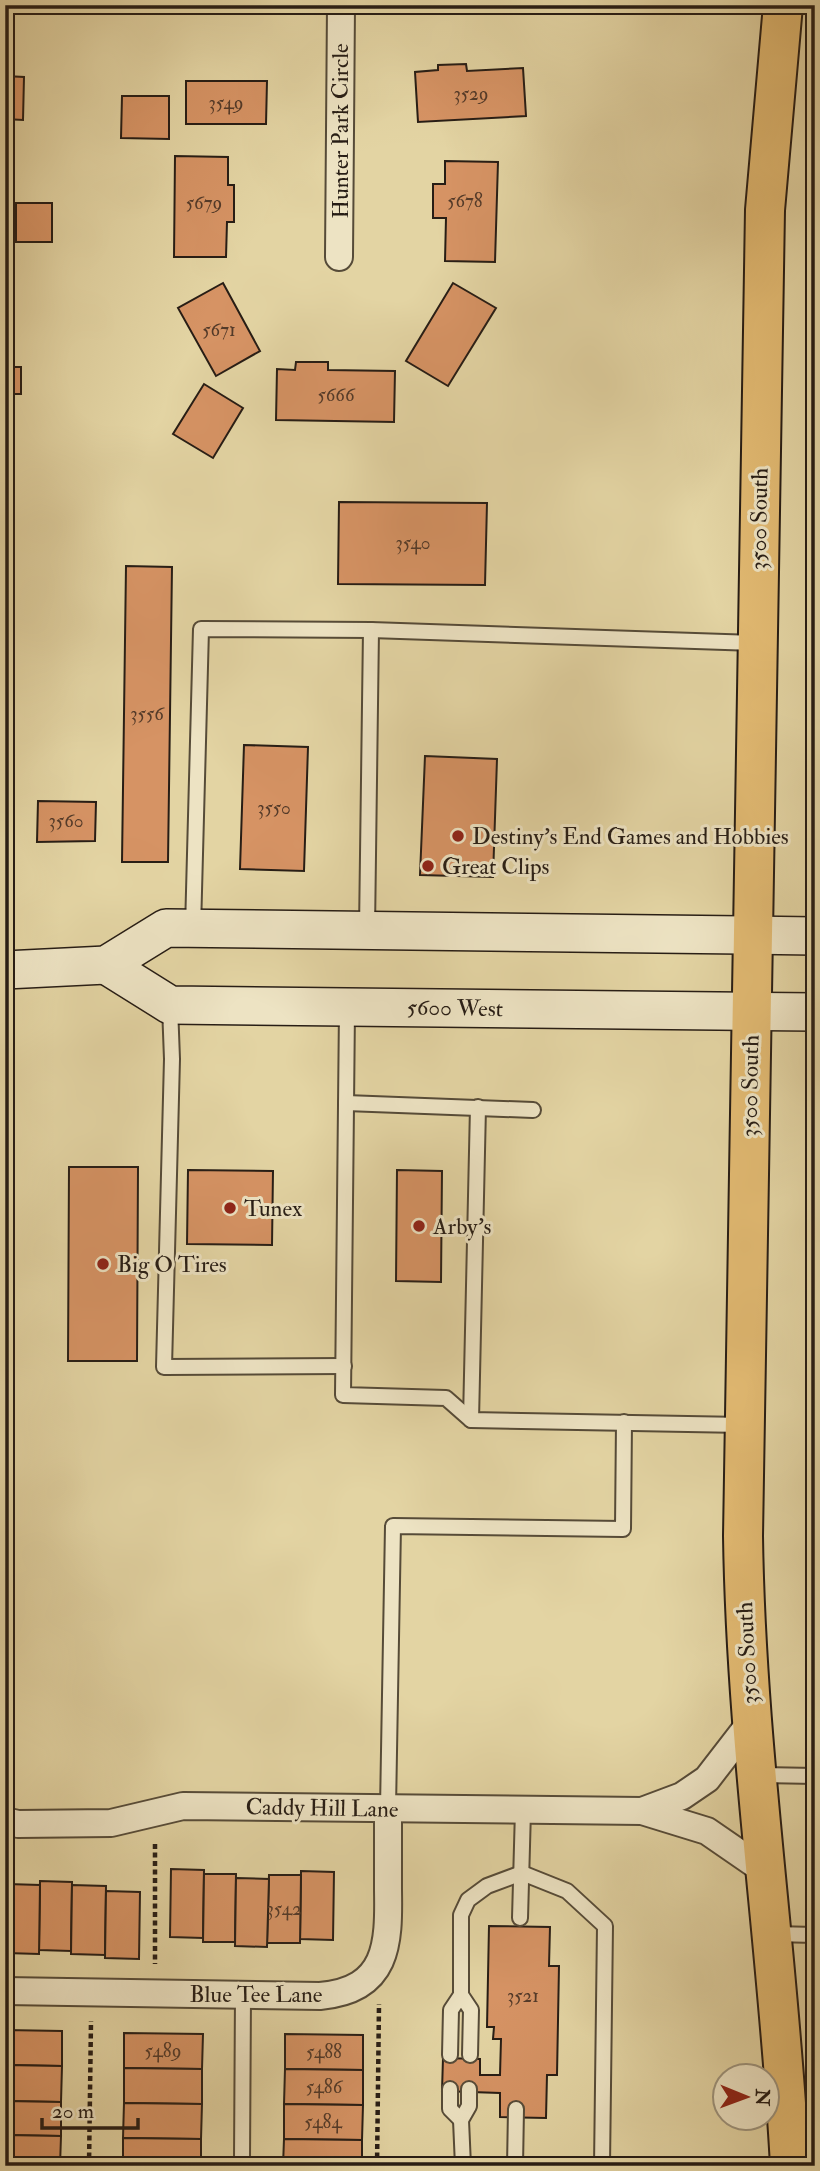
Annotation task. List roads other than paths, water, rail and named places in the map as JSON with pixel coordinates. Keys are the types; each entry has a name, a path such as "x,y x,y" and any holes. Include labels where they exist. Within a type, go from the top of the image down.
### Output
{"main road":[{"name":"3500 South","path":"783,5 765,211 744,1592 751,1722 790,2166"},
{"path":"5,970 106,965 166,928 815,936"},
{"path":"106,965 170,1005"},
{"name":"5600 West","path":"170,1005 815,1012"}],"street":[{"name":"Hunter Park Circle","path":"339,257 341,5"},
{"name":"Caddy Hill Lane","path":"642,1811 682,1796 707,1779 751,1722"},
{"name":"Caddy Hill Lane","path":"5,1821 18,1824 111,1823 183,1806 642,1811 707,1831 765,1871"},
{"name":"Blue Tee Lane","path":"5,1991 332,1995 354,1988 373,1973 382,1961 389,1934 388,1808"}],"lane":[{"path":"193,929 201,629 370,630 757,643"},
{"path":"367,930 370,630"},
{"path":"170,1005 172,1059 164,1367 344,1366"},
{"path":"347,1006 343,1395 446,1398 471,1420 745,1424"},
{"path":"346,1103 533,1110"},
{"path":"471,1420 478,1107"},
{"path":"388,1808 393,1526 623,1529 624,1422"},
{"path":"756,1774 815,1776"},
{"path":"520,1918 523,1810"},
{"path":"470,2055 471,2010 461,1995 461,1915 468,1900 487,1886 522,1873 567,1891 605,1926 602,2166"},
{"path":"771,1934 815,1935"},
{"path":"242,2160 243,1995"},
{"path":"450,2055 451,2010 461,1995"},
{"path":"463,2166 461,2120 469,2106 469,2089"},
{"path":"450,2090 450,2109 461,2120"},
{"path":"515,2166 516,2109"}],"place":[{"name":"Destiny's End Games and Hobbies","path":"458,836"},
{"name":"Great Clips","path":"428,866"},
{"name":"Tunex","path":"230,1208"},
{"name":"Arby's","path":"419,1226"},
{"name":"Big O Tires","path":"103,1264"}]}
